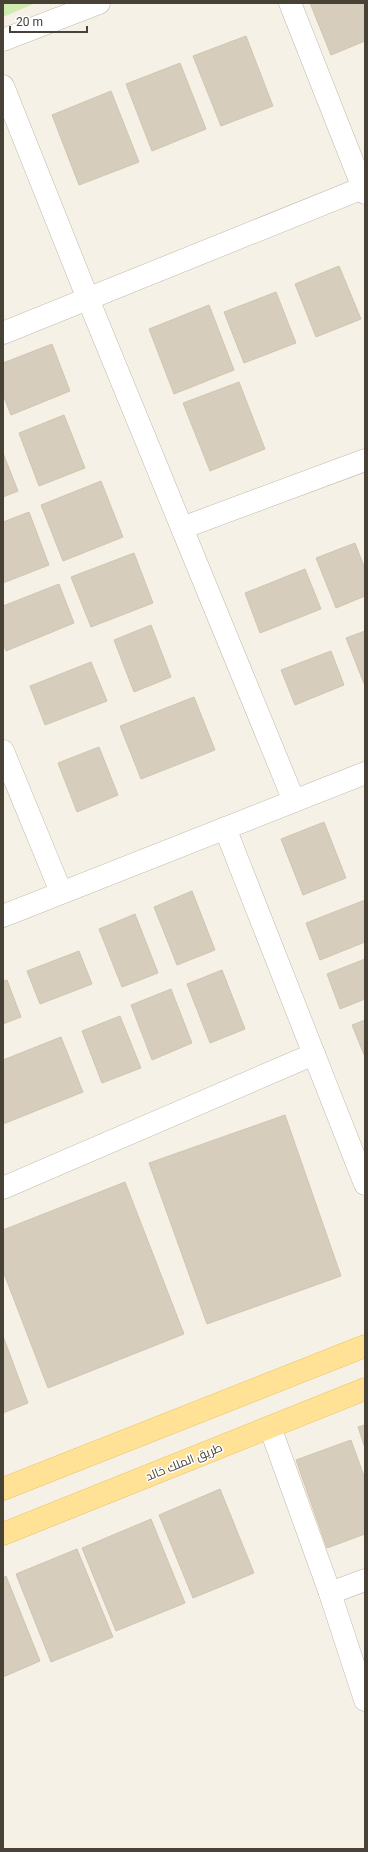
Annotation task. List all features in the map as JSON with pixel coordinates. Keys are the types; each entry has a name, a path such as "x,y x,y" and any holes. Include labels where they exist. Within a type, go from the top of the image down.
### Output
{"main road":[{"path":"3,1489 365,1346"},
{"name":"طريق الملك خالد","path":"3,1534 365,1389"}],"street":[{"path":"3,40 99,3"},
{"path":"3,333 88,298 364,190 290,3"},
{"path":"3,86 294,801"},
{"path":"182,528 365,460"},
{"path":"3,751 61,892"},
{"path":"3,916 365,773"},
{"path":"225,828 314,1054 363,1171"},
{"path":"3,1188 314,1054"},
{"path":"270,1427 330,1593 365,1700"},
{"path":"330,1593 365,1580"}],"green space":[{"path":"3,3 36,3 3,17"}],"building":[{"path":"310,3 365,3 365,41 331,55"},
{"path":"246,36 273,106 221,126 193,56"},
{"path":"180,63 206,129 152,151 126,84"},
{"path":"111,91 139,162 79,185 52,115"},
{"path":"339,266 361,319 316,337 295,284"},
{"path":"276,292 296,343 244,363 224,312"},
{"path":"209,305 234,370 174,394 149,329"},
{"path":"52,344 70,391 11,415 3,395 3,363"},
{"path":"239,382 265,449 210,471 183,403"},
{"path":"64,415 85,468 39,486 19,433"},
{"path":"3,453 18,491 3,497"},
{"path":"101,481 123,537 63,561 41,505"},
{"path":"29,512 49,565 3,583 3,522"},
{"path":"355,543 365,569 365,596 336,608 316,558"},
{"path":"134,553 153,603 91,627 71,577"},
{"path":"305,569 321,609 260,633 245,593"},
{"path":"59,584 74,623 6,651 3,644 3,606"},
{"path":"151,625 171,677 134,692 114,640"},
{"path":"365,631 365,686 346,638"},
{"path":"331,651 344,685 295,705 281,670"},
{"path":"91,662 107,701 45,725 30,686"},
{"path":"194,697 215,750 141,779 120,726"},
{"path":"99,747 118,795 77,812 58,763"},
{"path":"324,822 346,878 303,895 281,839"},
{"path":"192,891 215,950 177,965 154,907"},
{"path":"365,900 365,942 320,960 306,923"},
{"path":"135,914 158,973 122,987 99,929"},
{"path":"79,951 92,984 40,1004 27,971"},
{"path":"365,959 365,999 340,1009 327,974"},
{"path":"222,970 245,1029 210,1043 187,984"},
{"path":"7,980 21,1017 3,1024 3,981"},
{"path":"171,989 192,1043 152,1060 131,1005"},
{"path":"120,1016 141,1068 102,1083 82,1031"},
{"path":"365,1020 365,1057 352,1025"},
{"path":"61,1037 83,1092 3,1124 3,1060"},
{"path":"285,1115 341,1276 207,1324 149,1163"},
{"path":"125,1182 184,1334 48,1388 3,1271 3,1230"},
{"path":"3,1336 28,1403 3,1413"},
{"path":"365,1425 365,1448 358,1427"},
{"path":"351,1440 365,1479 365,1534 327,1548 296,1460"},
{"path":"220,1489 254,1573 193,1598 159,1515"},
{"path":"151,1519 185,1603 116,1631 82,1548"},
{"path":"77,1549 113,1637 51,1662 16,1574"},
{"path":"6,1576 40,1661 3,1677 3,1578"}]}
